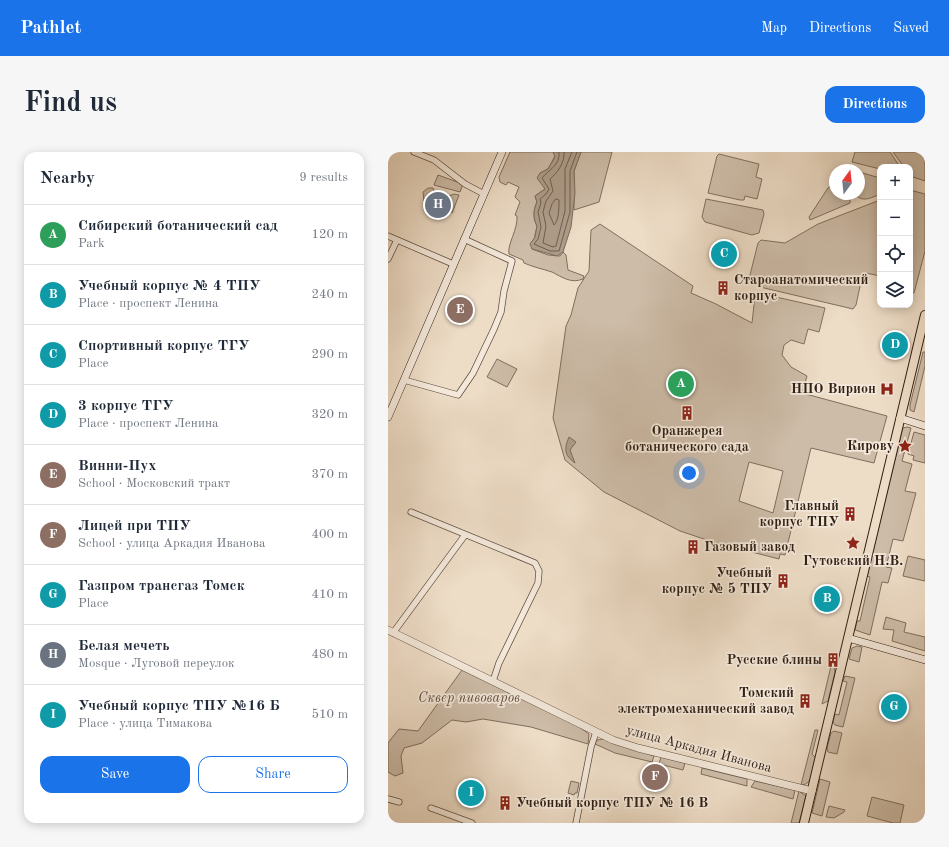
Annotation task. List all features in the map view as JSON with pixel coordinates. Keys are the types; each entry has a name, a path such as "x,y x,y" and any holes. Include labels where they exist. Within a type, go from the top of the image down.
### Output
{"main road":[{"path":"804,823 925,315"}],"street":[{"path":"414,152 434,160 466,184 484,194"},
{"path":"388,417 502,152"},
{"path":"388,236 453,264"},
{"path":"404,380 458,395 473,373 494,329 501,312 512,261 464,239"},
{"path":"388,259 397,240"},
{"path":"900,418 925,426"},
{"path":"411,512 525,558 535,563 539,571 538,583 499,663 493,681"},
{"path":"391,631 465,535"},
{"name":"улица Аркадия Иванова","path":"391,631 596,732 638,748 812,791"},
{"path":"848,638 925,660"},
{"path":"576,823 591,747 596,732"},
{"path":"388,799 399,802"},
{"path":"430,808 472,823"}],"green space":[{"path":"510,152 553,152 556,154 548,169 540,173 545,189 535,196 537,202 534,217 537,226 532,249 548,255 560,256 563,252 566,255 568,270 584,276 583,279 574,281 567,279 552,272 524,263 523,260 509,254 517,221 517,216 515,215 520,202 515,197 519,187 508,182 506,185 500,182 499,177"},
{"path":"581,152 612,152 599,202 574,210 574,171"},
{"path":"855,152 890,152 898,164 877,164 877,168 865,164 852,162"},
{"path":"893,152 925,152 925,181 913,177 913,164 902,164"},
{"path":"719,154 759,164 756,177 762,179 757,199 745,196 744,200 740,200 708,193 717,156"},
{"path":"865,174 877,177 877,195 865,199"},
{"path":"438,175 463,184 460,192 434,185"},
{"path":"428,188 433,188 436,198 424,201 423,192"},
{"path":"828,188 829,200 850,200 850,203 810,220 809,217"},
{"path":"913,191 925,194 925,251 914,293"},
{"path":"454,194 459,195 452,213 446,197"},
{"path":"706,199 763,210 764,214 759,233 752,235 705,222 702,217"},
{"path":"877,201 877,275 866,273 862,277 856,305 853,309 760,287 751,280 750,275 758,243 761,240 785,243 818,224"},
{"path":"600,224 693,286 691,293 752,323 755,296 758,293 825,308 819,332 808,329 804,344 791,340 784,345 782,355 791,367 807,376 802,393 887,416 874,463 811,448 785,555 780,554 779,559 713,542 680,531 604,492 565,460 553,418 566,326 571,315 578,288 589,271 591,230","holes":["749,462 783,471 773,513 739,501"]},
{"path":"923,352 925,352 925,366 914,412 910,410 910,405"},
{"path":"497,359 517,369 507,387 487,377"},
{"path":"903,428 911,428 902,461 912,464 905,491 916,493 903,541 893,539 886,567 892,568 888,583 882,582 870,635 855,630 857,621 860,621 870,577 867,576 902,431"},
{"path":"914,432 925,435 925,463 913,460 914,456 908,454"},
{"path":"908,556 925,560 925,581 903,576"},
{"path":"886,617 906,623 904,632 925,637 925,651 892,641 894,630 883,629"},
{"path":"857,646 862,647 859,662 849,659 852,648"},
{"path":"831,666 834,667 835,672 828,701 822,704"},
{"name":"Сквер пивоваров","path":"462,670 575,724 589,734 588,744 531,727 483,719 466,722 452,720 422,743 404,748 401,756 403,773 395,776 388,772 388,743 399,729 418,731"},
{"path":"845,676 855,678 843,727 835,725 833,722 835,714 839,715 847,682 843,681"},
{"path":"815,730 818,730 812,754 816,758 813,771 808,782 801,785"},
{"path":"834,731 842,733 837,754 828,752 827,748 831,733"},
{"path":"603,739 654,756 652,762 615,753 595,744 597,740"},
{"path":"661,757 685,763 683,770 659,764"},
{"path":"702,768 747,779 747,786 701,774"},
{"path":"820,779 830,782 822,816 812,813"},
{"path":"571,781 579,783 577,793 574,795 568,793"},
{"path":"755,781 795,790 793,799 751,787"},
{"path":"799,791 806,796 799,823 791,823"},
{"path":"872,797 904,805 900,823 893,823 867,816"},
{"path":"829,806 845,810 834,818 826,817"}],"water":[{"path":"553,152 581,152 574,171 575,193 571,227 563,252 557,256 532,249 530,244 535,237 537,226 534,217 537,202 535,196 545,189 537,178 540,173 548,169 555,157"},
{"path":"569,437 576,442 570,450 575,463 566,452 566,445"}],"place":[{"name":"Белая мечеть","path":"438,205"},
{"name":"Спортивный корпус ТГУ","path":"724,254"},
{"name":"Староанатомический корпус","path":"723,288"},
{"name":"Винни-Пух","path":"460,310"},
{"name":"3 корпус ТГУ","path":"895,345"},
{"name":"Сибирский ботанический сад","path":"681,384"},
{"name":"НПО Вирион","path":"887,389"},
{"name":"Оранжерея ботанического сада","path":"687,413"},
{"name":"Кирову","path":"905,446"},
{"name":"Главный корпус ТПУ","path":"850,514"},
{"name":"Гутовский Н.В.","path":"853,543"},
{"name":"Газовый завод","path":"693,547"},
{"name":"Учебный корпус № 5 ТПУ","path":"783,581"},
{"name":"Учебный корпус № 4 ТПУ","path":"827,599"},
{"name":"Русские блины","path":"833,660"},
{"name":"Томский электромеханический завод","path":"805,701"},
{"name":"Газпром трансгаз Томск","path":"894,707"},
{"name":"Лицей при ТПУ","path":"655,777"},
{"name":"Учебный корпус ТПУ №16 Б","path":"471,793"},
{"name":"Учебный корпус ТПУ № 16 В","path":"505,803"}]}
